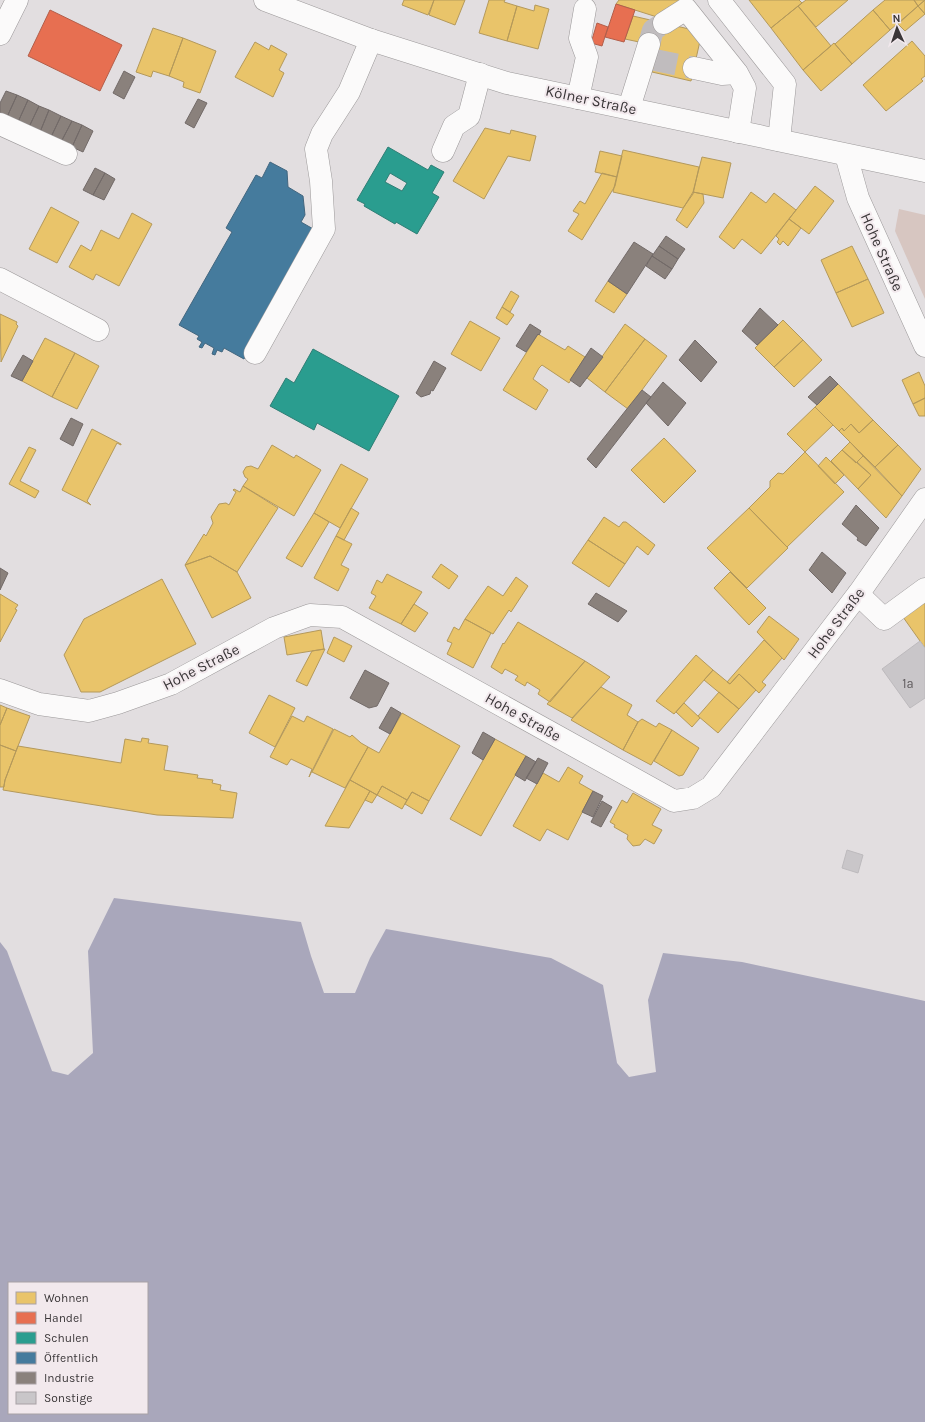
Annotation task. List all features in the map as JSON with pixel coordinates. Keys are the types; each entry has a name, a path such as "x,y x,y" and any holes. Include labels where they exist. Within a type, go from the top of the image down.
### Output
{"street":[{"path":"0,34 17,0"},
{"name":"Kölner Straße","path":"265,0 371,40 507,83 925,171"},
{"path":"719,0 784,84 779,140"},
{"path":"578,98 587,56 580,38 585,9"},
{"path":"664,23 686,9 737,73 745,88 738,132"},
{"path":"255,353 324,229 321,181 316,149 322,134 349,92 371,40"},
{"path":"629,108 650,54"},
{"path":"694,68 722,74 737,73"},
{"path":"443,151 454,126 469,116 480,74"},
{"path":"0,124 66,154"},
{"name":"Hohe Straße","path":"846,155 858,198 925,346"},
{"path":"0,279 98,330"},
{"name":"Hohe Straße","path":"0,690 39,704 89,711 118,703 171,684 274,628 310,615 342,617 674,801 693,798 711,787 858,594 925,499"},
{"path":"858,594 884,619 925,589"}],"shaded area":[{"path":"899,209 925,215 925,299 895,231"},
{"path":"114,898 301,922 324,993 355,993 370,958 386,929 551,958 603,985 617,1063 629,1077 656,1072 648,1000 663,953 742,962 925,1001 925,1422 0,1422 0,942 7,951 52,1071 68,1075 93,1053 88,951"}],"building: Wohnen":[{"path":"404,0 434,0 428,15 402,5"},
{"path":"434,0 465,0 455,25 429,15"},
{"path":"489,0 505,0 504,2 517,6 507,41 479,33"},
{"path":"619,0 680,0 657,17 616,4"},
{"path":"749,0 799,0 802,3 771,28"},
{"path":"806,0 848,0 816,27 798,6"},
{"path":"885,0 914,0 918,6 890,30 873,10"},
{"path":"914,0 925,0 918,6"},
{"path":"925,0 925,14 918,6"},
{"path":"535,5 549,9 538,49 507,41 517,6 534,11"},
{"path":"798,6 831,46 803,70 771,28"},
{"path":"918,6 925,14 905,31 898,24"},
{"path":"873,10 890,30 852,64 835,44"},
{"path":"633,16 702,32 691,81 652,72 658,46 625,39"},
{"path":"153,28 183,38 169,76 153,71 151,77 136,72"},
{"path":"183,38 216,51 200,93 183,87 184,82 169,76"},
{"path":"912,41 925,56 925,76 921,79 923,81 886,111 863,85"},
{"path":"255,42 269,50 271,45 287,54 279,70 284,73 273,97 235,77"},
{"path":"834,43 852,64 821,91 803,70"},
{"path":"485,128 510,134 511,130 536,136 530,161 508,156 484,199 453,181"},
{"path":"623,150 699,167 693,194 683,208 613,192"},
{"path":"600,151 622,156 617,177 595,172"},
{"path":"702,157 731,163 723,198 693,192"},
{"path":"602,173 617,177 615,186 582,240 568,231 579,214 573,211 580,201 585,204"},
{"path":"815,186 834,201 809,234 789,219"},
{"path":"693,192 703,194 704,203 687,228 676,220"},
{"path":"751,192 766,203 774,193 796,210 761,254 742,239 734,249 719,237"},
{"path":"51,207 79,222 57,263 29,249"},
{"path":"132,213 152,224 119,286 96,274 93,280 69,267 81,245 91,251 101,230 119,239"},
{"path":"789,219 801,228 788,246 783,241 780,245 777,242 779,239 776,236"},
{"path":"852,246 868,279 836,293 821,260"},
{"path":"868,279 884,313 852,327 836,293"},
{"path":"608,281 627,294 614,313 595,301"},
{"path":"511,291 519,296 510,312 502,307"},
{"path":"502,307 514,315 507,325 496,318"},
{"path":"0,314 17,322 16,324 18,326 1,362"},
{"path":"783,320 803,340 774,367 755,348"},
{"path":"470,321 500,338 481,371 451,354"},
{"path":"625,324 645,339 605,392 587,378"},
{"path":"538,334 565,350 568,346 585,357 569,383 542,365 539,368 533,379 548,390 536,410 503,390"},
{"path":"45,338 75,353 52,397 22,381"},
{"path":"645,339 667,356 628,409 605,392"},
{"path":"803,340 822,360 794,387 774,367"},
{"path":"75,353 99,366 77,409 52,397"},
{"path":"919,372 925,386 925,398 913,404 902,380"},
{"path":"838,384 873,420 859,433 851,424 844,431 842,428 839,431 815,407"},
{"path":"925,398 925,416 919,416 913,404"},
{"path":"815,407 833,425 805,452 787,434"},
{"path":"873,420 898,445 875,467 839,431 842,428 844,431 851,424 859,433"},
{"path":"92,429 121,445 117,443 87,501 91,505 62,490"},
{"path":"664,438 696,471 664,503 631,470"},
{"path":"850,442 863,456 856,463 842,450"},
{"path":"272,445 294,458 296,455 321,470 294,516 243,486 248,479 245,477 243,472 246,467 251,466 258,469"},
{"path":"898,445 921,469 902,496 875,467"},
{"path":"29,447 36,450 20,481 39,491 35,498 9,484"},
{"path":"842,450 871,475 858,489 831,461"},
{"path":"805,452 844,492 787,547 749,508 770,487 770,481 778,473 783,474"},
{"path":"863,456 902,496 886,518 858,489 871,475 857,462"},
{"path":"826,457 844,475 835,484 818,466"},
{"path":"341,464 368,479 340,528 314,513"},
{"path":"243,486 278,508 237,572 210,556 185,565 204,534 206,536 213,523 211,517 219,504 226,503 229,505 236,492 233,490 234,489 240,492"},
{"path":"351,508 359,513 344,540 336,536"},
{"path":"749,508 788,548 747,588 707,548"},
{"path":"314,513 329,522 302,567 286,558"},
{"path":"604,517 619,527 623,522 626,522 655,545 648,555 637,546 625,564 588,540"},
{"path":"336,536 352,544 341,565 349,569 338,591 314,578"},
{"path":"588,540 625,564 609,587 572,563"},
{"path":"210,556 237,572 251,598 212,618 185,565"},
{"path":"441,564 458,576 449,589 432,577"},
{"path":"730,572 766,608 749,625 714,588"},
{"path":"387,574 422,592 401,624 369,608 376,596 371,593 377,580 382,583"},
{"path":"516,577 528,586 511,612 509,610 493,634 465,619 488,586 503,596"},
{"path":"162,579 196,644 100,692 81,692 64,655 84,619"},
{"path":"0,594 18,605 15,609 17,610 0,642"},
{"path":"925,601 925,648 903,617"},
{"path":"414,604 428,613 415,632 401,624"},
{"path":"769,616 799,639 784,660 757,632"},
{"path":"465,619 491,633 473,668 447,654 452,643 447,641 454,627 459,630"},
{"path":"518,622 585,661 550,702 538,694 540,690 527,682 525,686 515,680 518,676 505,669 502,674 491,667 503,643 504,644"},
{"path":"321,630 324,649 287,655 284,637"},
{"path":"334,637 352,646 344,662 327,653"},
{"path":"764,640 782,658 762,682 766,685 759,693 739,674 730,684 727,682"},
{"path":"325,649 307,686 296,681 312,651"},
{"path":"696,655 713,670 674,714 656,701"},
{"path":"585,661 610,677 572,718 547,704"},
{"path":"713,670 730,684 739,674 756,690 739,709 704,680"},
{"path":"601,687 632,705 627,715 638,722 623,750 571,720"},
{"path":"719,692 739,709 718,733 698,716"},
{"path":"269,695 295,708 275,747 249,733"},
{"path":"684,703 700,718 692,727 676,712"},
{"path":"0,705 7,708 0,725"},
{"path":"7,708 30,716 16,751 0,745 0,725"},
{"path":"402,713 460,746 429,801 412,792 407,800 382,786 377,795 350,780 368,747 379,753"},
{"path":"292,716 304,722 307,716 333,729 309,777 312,769 291,759 287,765 270,757"},
{"path":"642,719 656,727 659,723 672,730 651,765 623,750 638,722"},
{"path":"334,729 350,737 352,735 368,747 345,788 312,772"},
{"path":"672,730 699,748 683,775 679,776 654,761"},
{"path":"142,738 149,739 148,743 168,746 164,770 198,775 197,778 213,780 212,783 221,785 220,790 237,793 233,818 157,815 3,790 5,780 18,746 121,763 125,739 141,742"},
{"path":"495,739 526,756 481,836 450,819"},
{"path":"0,745 16,751 5,780 4,787 0,787"},
{"path":"568,767 583,776 579,783 593,791 568,840 547,829 540,841 513,826 543,773 559,782"},
{"path":"350,780 370,791 349,828 325,826"},
{"path":"382,786 407,800 402,809 377,795"},
{"path":"370,791 377,795 372,803 365,800"},
{"path":"412,792 429,801 422,814 405,804"},
{"path":"633,793 661,809 652,825 662,830 654,844 645,839 640,845 633,846 627,839 628,835 614,827 615,825 610,822 622,800 627,803"}],"building: Handel":[{"path":"616,4 635,10 624,42 605,37"},
{"path":"50,10 122,45 100,91 28,56"},
{"path":"597,23 608,27 602,46 591,43"}],"building: Schulen":[{"path":"388,147 428,170 431,165 444,172 432,193 439,197 417,234 396,222 395,224 364,206 365,204 357,200","holes":["390,173 407,183 402,191 385,182"]},
{"path":"313,349 399,396 369,451 317,423 314,430 270,406 286,378 294,383"}],"building: Öffentlich":[{"path":"270,162 287,171 288,187 303,196 305,215 301,222 315,230 244,359 224,348 222,352 217,350 215,355 212,354 214,348 205,343 202,348 199,347 202,342 197,339 199,336 179,325 232,232 226,228 256,175 262,178"}],"building: Industrie":[{"path":"124,71 135,77 124,99 113,93"},
{"path":"6,91 17,95 7,117 0,114 0,103"},
{"path":"17,95 28,100 18,122 7,117"},
{"path":"198,99 207,103 194,128 185,123"},
{"path":"28,100 39,106 29,127 18,122"},
{"path":"39,106 49,110 40,132 29,127"},
{"path":"49,110 61,116 51,137 40,132"},
{"path":"61,116 72,121 61,142 51,137"},
{"path":"72,121 82,125 72,147 61,142"},
{"path":"82,125 93,131 83,152 72,147"},
{"path":"95,168 105,173 93,195 83,190"},
{"path":"105,173 115,179 104,200 93,195"},
{"path":"666,236 685,249 678,259 659,246"},
{"path":"634,242 653,254 627,294 608,281"},
{"path":"659,246 678,259 672,269 652,256"},
{"path":"652,256 672,269 665,279 646,266"},
{"path":"760,308 778,325 757,345 742,331"},
{"path":"530,324 541,331 526,352 516,346"},
{"path":"695,340 717,362 701,382 679,360"},
{"path":"591,348 603,357 580,387 570,380"},
{"path":"23,355 33,361 22,381 11,376"},
{"path":"434,361 446,368 433,391 431,390 430,394 421,397 416,393"},
{"path":"830,376 838,384 817,405 808,397"},
{"path":"663,382 686,403 668,426 646,403"},
{"path":"642,390 651,397 596,468 587,459"},
{"path":"71,418 83,424 73,446 60,439"},
{"path":"856,505 879,528 866,546 857,540 858,538 842,524"},
{"path":"822,552 846,573 832,593 809,570"},
{"path":"0,568 8,573 0,590"},
{"path":"596,593 627,611 618,622 588,604"},
{"path":"365,670 389,683 377,706 369,708 350,698"},
{"path":"391,707 401,713 390,734 379,728"},
{"path":"483,732 495,739 483,760 472,753"},
{"path":"526,756 536,762 525,781 515,775"},
{"path":"538,758 548,763 537,784 526,778"},
{"path":"593,791 603,796 593,817 582,812"},
{"path":"602,801 612,807 601,827 591,822"}],"building: Sonstige":[{"path":"920,641 925,648 925,698 910,708 882,669"},
{"path":"847,850 863,855 858,873 842,868"}],"tunnel":[{"path":"649,44 653,30 664,23"},
{"path":"655,60 694,68"}]}
